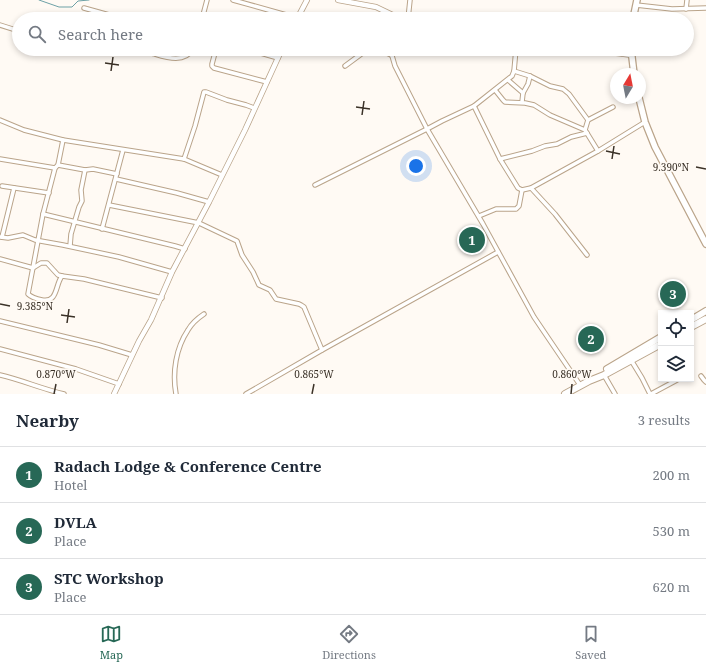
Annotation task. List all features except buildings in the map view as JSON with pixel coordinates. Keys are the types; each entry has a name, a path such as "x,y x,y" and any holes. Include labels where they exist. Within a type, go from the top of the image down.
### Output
{"highway":[{"path":"694,318 706,311"},
{"path":"694,325 706,319"},
{"path":"565,394 631,360 658,339"},
{"path":"594,379 598,375 647,348 658,345"}],"main road":[{"path":"635,12 637,2"},
{"path":"632,56 633,68"},
{"path":"640,104 645,122 655,147 706,244"}],"street":[{"path":"204,12 207,0"},
{"path":"233,0 276,12"},
{"path":"300,12 307,0"},
{"path":"338,0 376,7 383,12"},
{"path":"409,12 410,0"},
{"path":"686,9 687,0"},
{"path":"637,2 660,8 706,8"},
{"path":"84,8 97,12"},
{"path":"0,24 12,28"},
{"path":"162,56 179,59 187,56"},
{"path":"214,56 212,64 214,68 267,82"},
{"path":"114,394 139,341 162,298 172,272 199,223 267,82 278,58 271,56"},
{"path":"345,66 359,56"},
{"path":"391,56 394,66 427,129 479,216 534,317 580,385"},
{"path":"315,185 474,106 508,80 513,74 515,56"},
{"path":"514,71 530,76 550,86 566,90 588,120 586,131"},
{"path":"522,102 523,93 530,76"},
{"path":"508,80 523,93"},
{"path":"495,90 505,102 522,102 534,105 550,115 586,131 598,151"},
{"path":"184,159 204,92 254,108"},
{"path":"474,106 500,159 518,188 522,190 531,188 598,151 645,122"},
{"path":"588,120 612,107"},
{"path":"0,120 24,130 63,140 184,159 222,175"},
{"path":"500,159 557,144 586,131"},
{"path":"62,276 52,299 47,301 33,298 28,294 43,214 55,168 58,165 63,140"},
{"path":"102,229 123,150"},
{"path":"0,159 55,168"},
{"path":"58,165 85,170 93,169 117,174"},
{"path":"70,246 74,222 79,207 82,203 81,190 85,170"},
{"path":"116,178 209,202"},
{"path":"2,186 48,193"},
{"path":"14,188 1,237 8,238 20,235 119,257 172,272"},
{"path":"531,188 555,214 587,254"},
{"path":"479,216 496,209 516,209 519,206 522,190"},
{"path":"109,205 199,223 237,241 242,255 259,284 270,290 276,300 301,305 304,307 322,350"},
{"path":"43,214 185,249"},
{"path":"246,394 498,252"},
{"path":"0,258 33,268 42,263 47,263 58,275 84,279 162,298"},
{"path":"176,394 175,365 177,354 188,329 204,314"},
{"path":"0,321 99,345 132,355"},
{"path":"0,349 76,369 119,384"},
{"path":"631,360 650,394 673,382"},
{"path":"0,375 64,394"},
{"path":"604,375 615,394"},
{"path":"701,376 706,382"}],"waterway":[{"path":"39,0 59,7 72,7 78,1 89,0"}],"place":[{"name":"Radach Lodge & Conference Centre","path":"472,240"},
{"name":"STC Workshop","path":"673,294"},
{"name":"DVLA","path":"591,339"}]}
